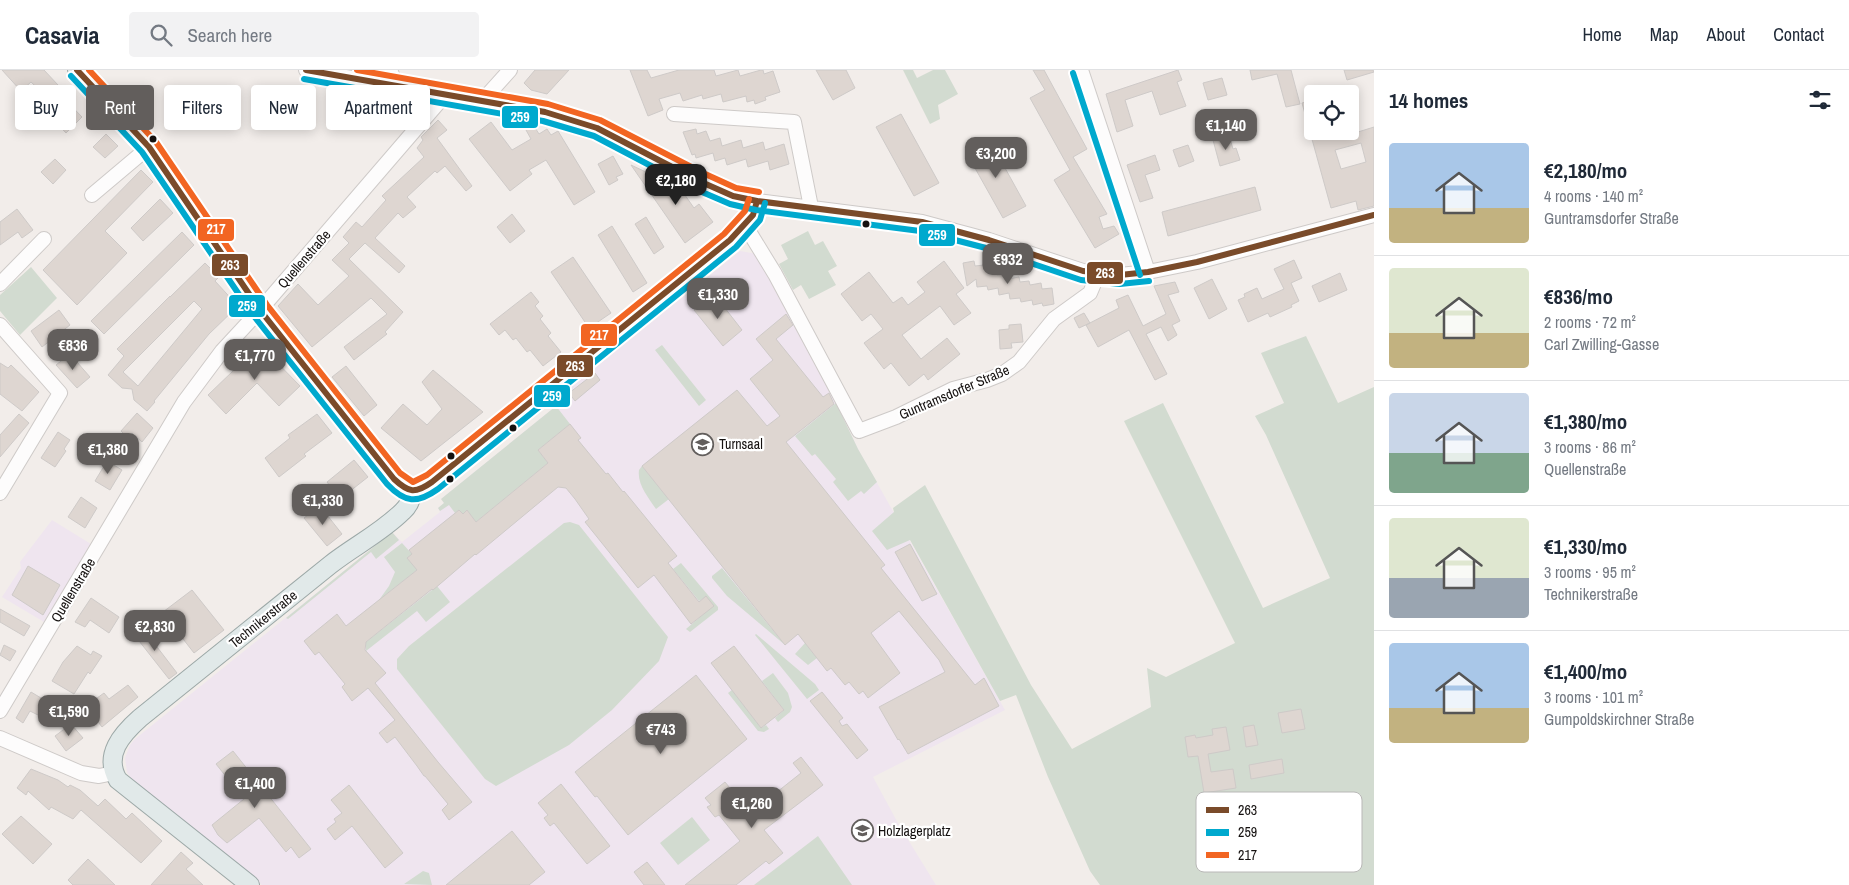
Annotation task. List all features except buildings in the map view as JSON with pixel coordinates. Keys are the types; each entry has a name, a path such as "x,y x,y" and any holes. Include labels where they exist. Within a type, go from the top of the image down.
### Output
{"main road":[{"path":"77,70 149,147 260,310 409,490"},
{"name":"Technikerstraße","path":"114,772 112,763 113,753 117,742 126,730 343,555 392,522 405,509 409,490"},
{"path":"114,772 125,787 250,885"}],"street":[{"path":"306,70 390,85"},
{"path":"390,70 396,85"},
{"path":"483,100 510,70"},
{"path":"1081,70 1148,272"},
{"path":"430,92 544,112 596,128 699,181 733,196 757,201 922,222 989,240 1083,271 1098,274 1120,275 1148,272 1197,262 1374,215"},
{"name":"Quellenstraße","path":"0,711 184,402 222,351 260,310 445,94"},
{"path":"674,114 794,122 811,207"},
{"path":"92,195 149,147"},
{"path":"409,490 423,489 432,482 730,240 753,216 757,201"},
{"name":"Guntramsdorfer Straße","path":"745,225 775,274 859,430 896,417 953,388 987,380 1002,374 1019,362 1054,319 1090,293 1098,274"},
{"path":"0,284 44,239"},
{"path":"0,325 60,393 0,493"},
{"path":"0,738 81,773 99,776 114,772"}],"shaded area":[{"path":"903,70 913,70 917,78 933,70 945,70 958,94 938,105 940,119 930,124"},
{"path":"808,231 815,245 823,241 837,266 828,271 836,285 809,299 801,285 793,290 779,264 788,259 781,245"},
{"path":"739,246 740,248 572,383 571,381"},
{"path":"740,251 757,254 836,403 858,449 1005,710 873,777 899,825 936,885 262,885 131,778 127,772 125,758 130,745 135,739 392,532 402,542 440,512 438,508 444,503 441,499 556,406 565,392"},
{"path":"31,267 57,298 20,335 0,311 0,295"},
{"path":"1306,336 1338,403 1374,387 1374,885 1100,885 1090,871 1048,777 1016,695 1000,701 910,540 887,550 872,531 894,512 893,508 925,485 1031,685 1072,749 1151,707 1147,668 1166,677 1235,643 1124,421 1163,403 1263,608 1330,578 1266,435 1255,416 1284,403 1261,353"},
{"path":"662,345 706,400 699,406 655,350"},
{"path":"836,403 858,449 877,482 864,494 861,491 848,501 833,482 836,479 815,454 812,456 795,436"},
{"path":"556,406 570,424 538,450 548,463 476,522 467,510 463,514 459,510 455,513 449,505 440,511 438,508 444,503 441,499"},
{"path":"642,466 669,499 656,509 640,480 639,470"},
{"path":"52,520 91,544 44,622 2,597 21,568 20,562"},
{"path":"570,522 579,525 668,637 659,661 612,710 569,745 496,786 485,779 397,669 397,659 409,646 564,523"},
{"path":"392,532 399,540 376,559 371,552 288,619 286,618"},
{"path":"402,543 412,554 417,570 379,600 389,586 395,572 384,557"},
{"path":"681,563 718,607 718,610 690,632 686,629 713,606 706,597 699,601 673,569"},
{"path":"722,568 785,645 727,596 712,578"},
{"path":"437,586 450,602 426,622 417,611 366,651 366,642"},
{"path":"756,634 815,684 819,690 807,699"},
{"path":"805,643 817,658 808,665 795,654"},
{"path":"773,673 788,693 792,707 790,712 778,722 775,718 784,710 762,681"},
{"path":"732,690 761,728 766,725 769,729 764,732 758,731 728,693"},
{"path":"692,817 710,840 678,865 660,843"},
{"path":"818,836 852,885 754,885"},
{"path":"423,871 429,873 432,885 404,884"}],"transit line":[{"name":"263","path":"77,70 149,147 260,310 394,479 404,487 412,490 421,489 432,482 730,240 753,215 757,201"},
{"name":"217","path":"89,70 156,142 267,305 400,473 413,482 427,475 724,234 745,211 749,199"},
{"name":"263","path":"306,70 545,112 597,128 699,181 733,196 757,201 922,222 989,240 1083,271 1120,275 1148,272 1197,262 1374,215"},
{"name":"217","path":"357,70 548,104 600,120 736,188 759,192"},
{"name":"259","path":"1073,73 1140,275"},
{"name":"259","path":"71,76 142,152 253,315 387,484 400,495 411,499 424,497 438,489 736,247 760,220 765,203"},
{"name":"259","path":"304,79 543,121 594,136 695,189 730,204 756,210 920,231 986,248 1081,280 1120,284 1149,281"}],"place":[{"name":"Turnsaal","path":"703,444"},
{"name":"Holzlagerplatz","path":"862,831"}]}
